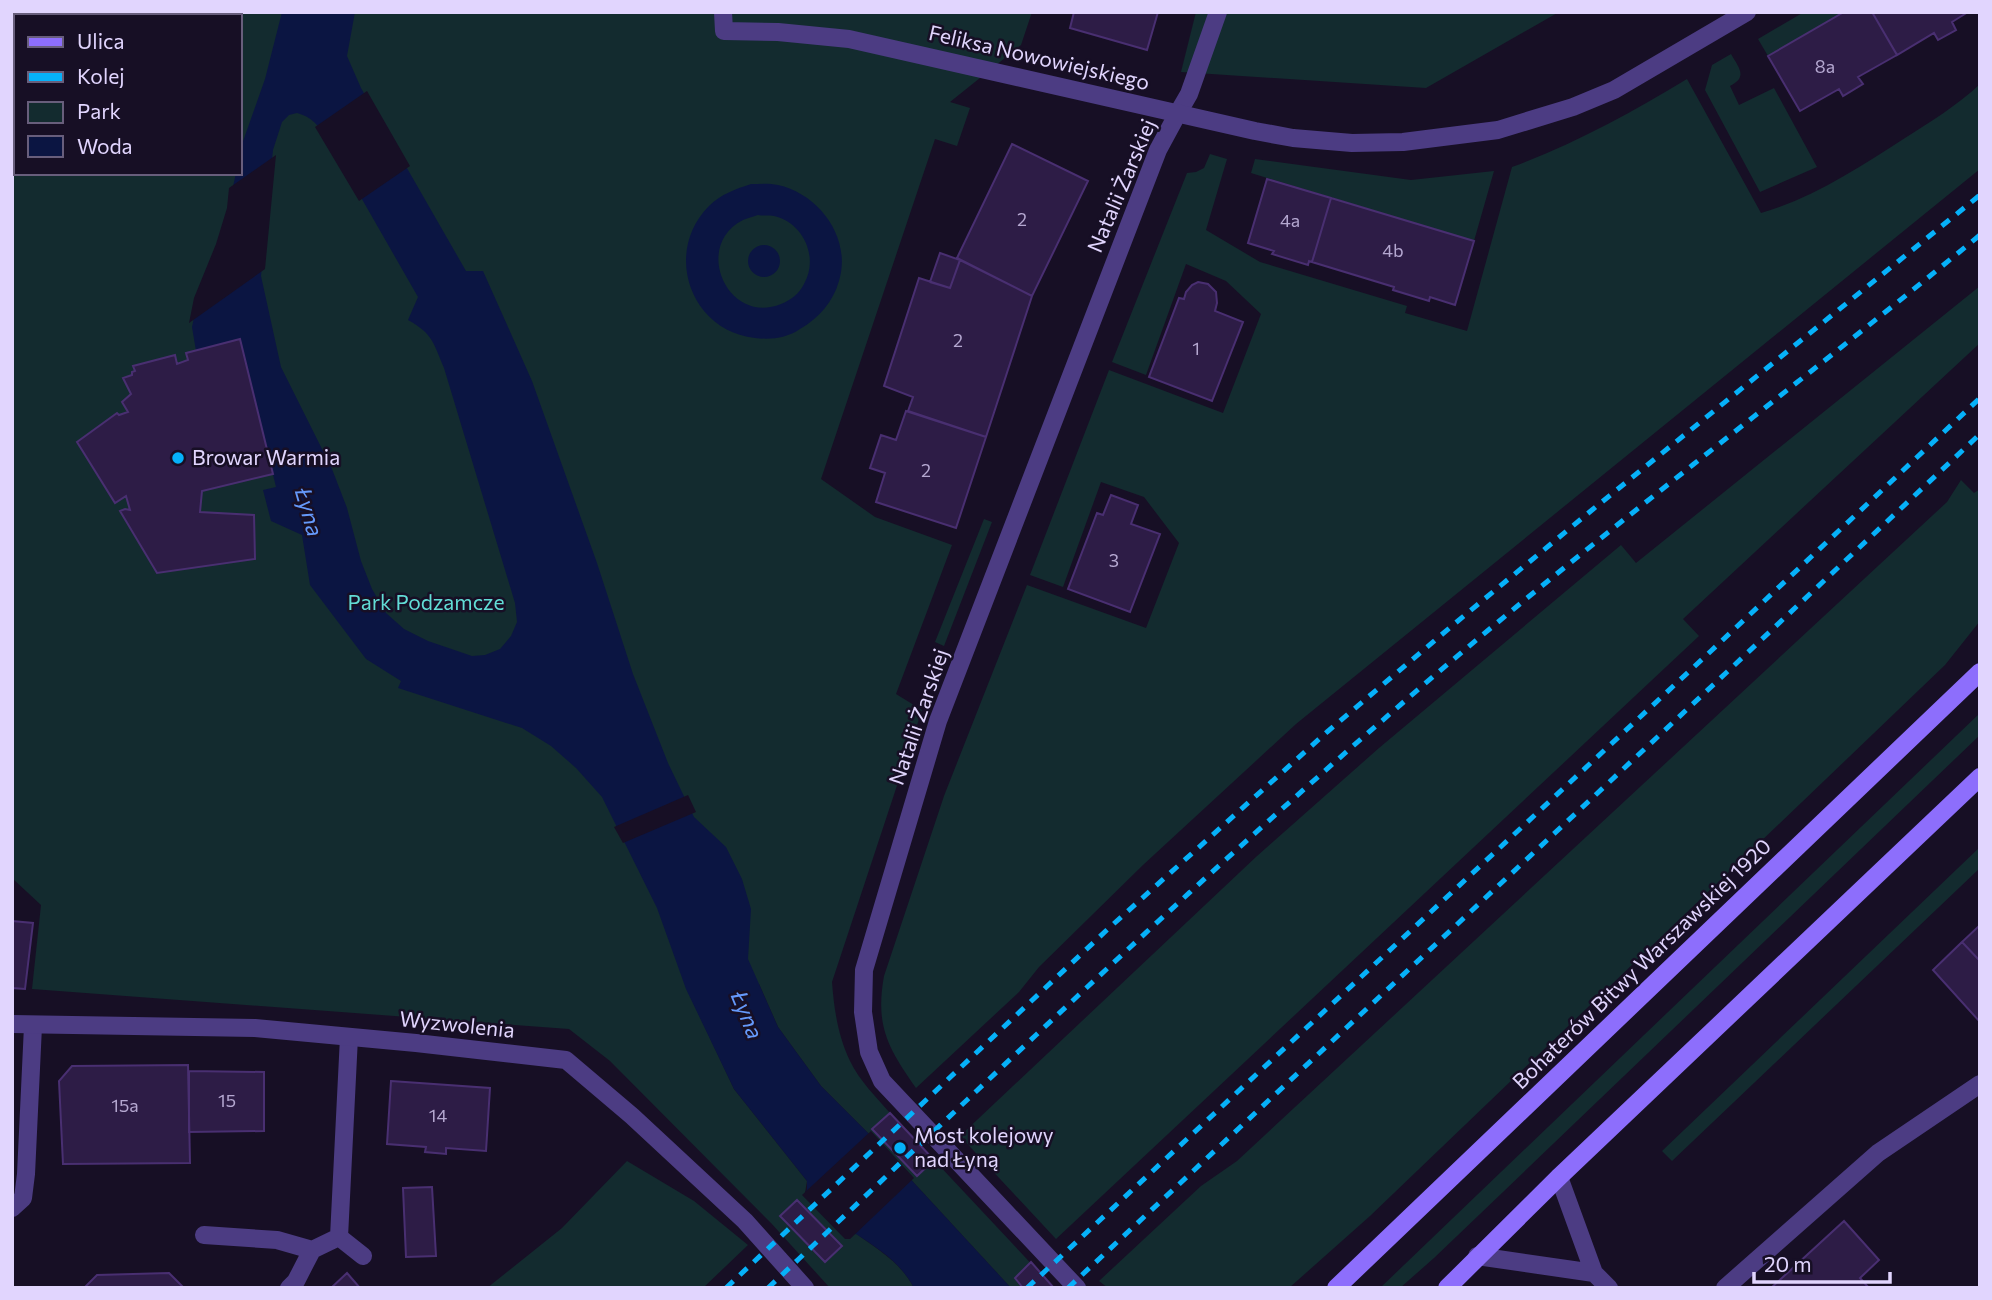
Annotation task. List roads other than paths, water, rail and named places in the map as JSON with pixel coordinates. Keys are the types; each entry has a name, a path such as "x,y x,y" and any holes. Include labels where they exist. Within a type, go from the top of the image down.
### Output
{"main road":[{"name":"Bohaterów Bitwy Warszawskiej 1920","path":"1336,1288 1980,672"},
{"path":"1447,1288 1559,1177 1980,777"}],"street":[{"name":"Feliksa Nowowiejskiego","path":"723,12 724,31 778,32 849,39 1293,138 1352,144 1403,142 1498,130 1562,111 1614,90 1747,12"},
{"name":"Natalii Żarskiej","path":"1077,1288 882,1081 869,1052 863,1013 864,970 938,721 1158,150 1189,94 1217,12"},
{"name":"Wyzwolenia","path":"12,1024 255,1028 565,1060 632,1116 745,1222 805,1288"},
{"path":"12,1208 23,1198 19,1174 33,1026"},
{"path":"339,1237 349,1037"},
{"path":"1725,1288 1878,1153 1980,1084"},
{"path":"1559,1177 1594,1273 1609,1288"},
{"path":"204,1236 277,1240 312,1250"},
{"path":"289,1288 296,1281 312,1250 339,1237"},
{"path":"339,1237 363,1256"},
{"path":"1477,1256 1594,1273"}],"water":[{"name":"Łyna","path":"282,12 355,12 347,56 361,88 466,271 483,271 532,381 597,563 633,674 668,763 694,817 726,847 742,879 751,909 748,959 778,1027 821,1086 1011,1288 914,1288 903,1271 881,1251 856,1234 845,1236 805,1193 807,1181 734,1089 686,989 657,908 602,797 576,768 551,746 522,728 398,688 401,681 366,659 310,585 302,535 271,521 263,490 276,487 240,339 196,351 192,327 198,299 220,245 236,175 242,175 242,144 265,79","holes":["297,113 307,117 327,138 418,297 408,320 423,330 431,340 444,368 515,603 517,622 511,636 500,649 485,655 472,656 428,641 404,629 386,613 372,589 361,561 347,508 332,469 281,367 261,276 273,150 282,122 289,115"]},
{"path":"751,184 778,185 807,198 829,220 841,249 839,281 829,303 807,325 795,332 773,338 761,339 732,332 714,321 700,305 690,287 686,266 688,245 695,225 709,206 729,192","holes":["758,215 774,216 793,226 806,243 810,263 804,284 797,294 781,304 762,308 746,304 732,294 723,280 719,264 720,247 728,232 743,220"]},
{"path":"764,245 775,250 780,261 775,272 764,277 753,272 748,261 753,250"}],"railway":[{"path":"726,1288 1109,928 1327,732 1592,510 1980,195"},
{"path":"768,1288 1154,925 1391,713 1609,531 1980,235"},
{"path":"1027,1288 1980,398"},
{"path":"1068,1288 1980,434"}],"place":[{"name":"Browar Warmia","path":"178,458"},
{"name":"Most kolejowy nad Łyną","path":"900,1148"}],"park label":[{"name":"Park Podzamcze","path":"426,603"}]}
